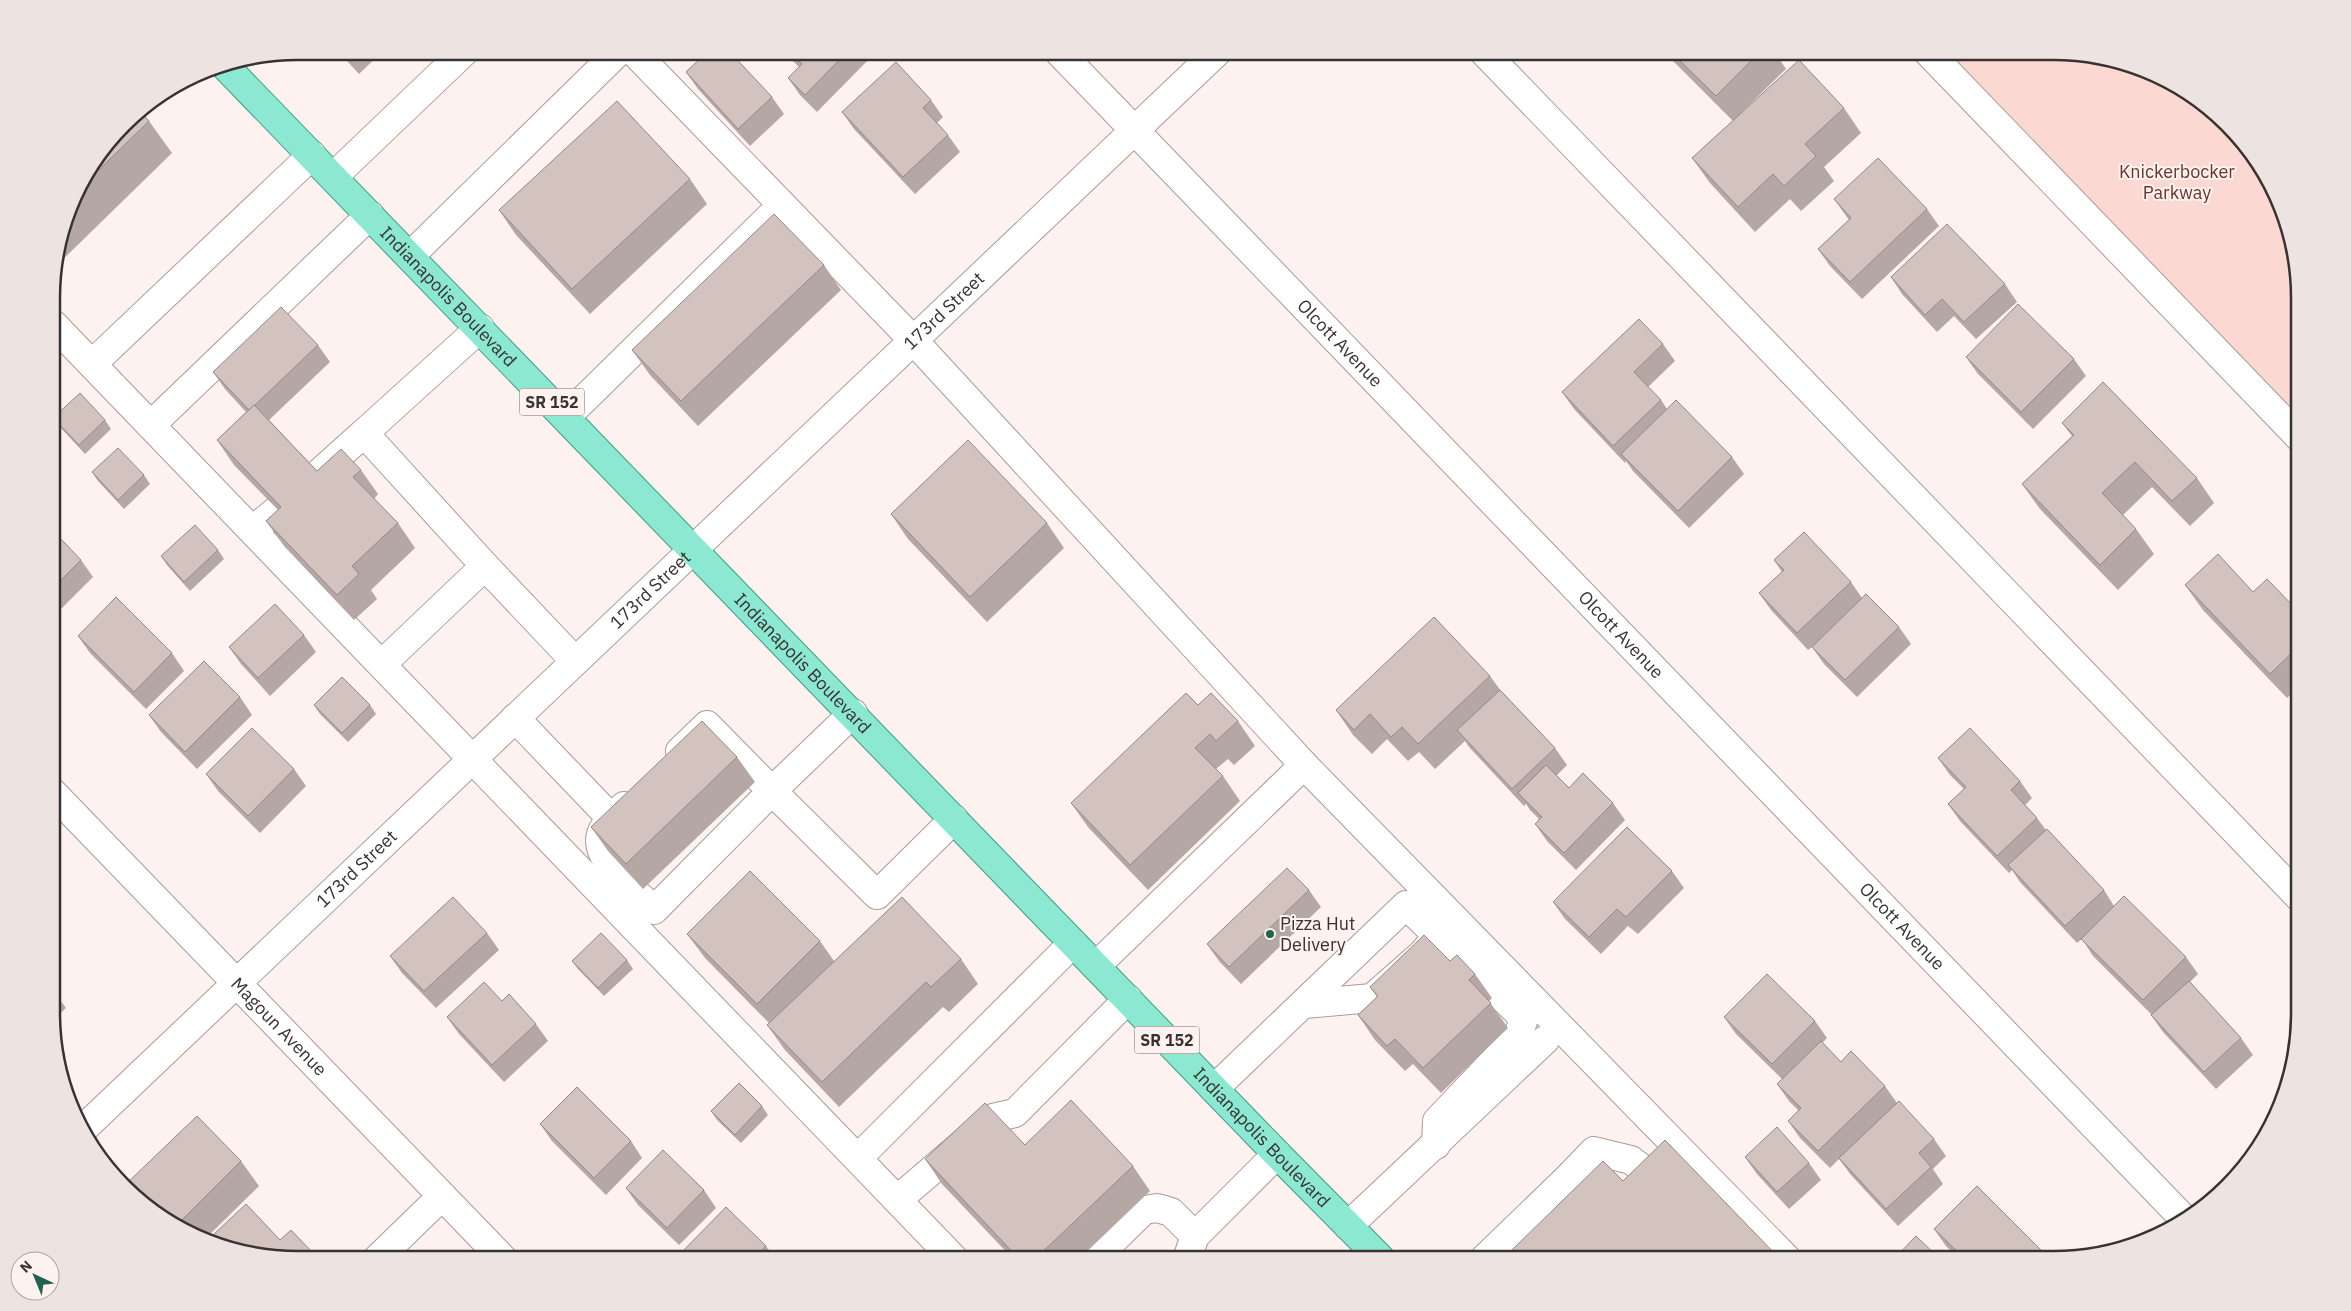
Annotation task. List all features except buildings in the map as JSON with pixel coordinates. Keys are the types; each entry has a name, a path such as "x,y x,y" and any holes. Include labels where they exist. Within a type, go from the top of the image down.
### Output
{"main road":[{"name":"Indianapolis Boulevard","path":"229,71 1371,1251"}],"street":[{"path":"334,177 456,60"},
{"path":"410,256 610,60"},
{"path":"642,60 913,340 1304,765 1779,1251"},
{"name":"Olcott Avenue","path":"1067,60 2180,1214"},
{"name":"173rd Street","path":"88,1124 1208,60"},
{"path":"1492,60 2291,889"},
{"path":"1935,60 2291,429"},
{"path":"92,364 312,155"},
{"path":"566,417 782,205"},
{"path":"151,425 370,216"},
{"path":"316,476 480,328"},
{"path":"60,331 946,1251"},
{"path":"364,433 485,566 575,661"},
{"path":"253,530 277,510"},
{"path":"382,664 485,566"},
{"path":"852,713 772,791 721,828 689,860 654,910 604,859 600,847 601,834 707,725 772,791 877,895 954,819"},
{"path":"515,718 638,798"},
{"path":"1096,966 1304,765"},
{"name":"Magoun Avenue","path":"60,800 495,1251"},
{"path":"1214,1089 1305,1004 1406,905 1524,1018 1518,1036 1436,1121 1436,1145"},
{"path":"1305,1004 1372,998 1422,954 1438,936"},
{"path":"858,1158 1073,943"},
{"path":"897,1200 993,1118 1016,1113 1128,998"},
{"path":"1348,1226 1436,1145 1545,1040"},
{"path":"1493,1251 1513,1232 1549,1214 1569,1177 1594,1151 1631,1160 1669,1190"},
{"path":"1102,1251 1144,1210 1157,1208 1171,1212 1191,1248 1277,1154"},
{"path":"1569,1177 1603,1215"},
{"path":"385,1251 442,1196"},
{"path":"1513,1232 1531,1251"}],"green space":[{"name":"Knickerbocker Parkway","path":"1953,60 2053,60 2084,62 2114,68 2144,78 2185,100 2210,119 2232,141 2259,179 2273,207 2283,237 2289,267 2291,298 2291,411"}],"place":[{"name":"Pizza Hut Delivery","path":"1270,934"}]}
